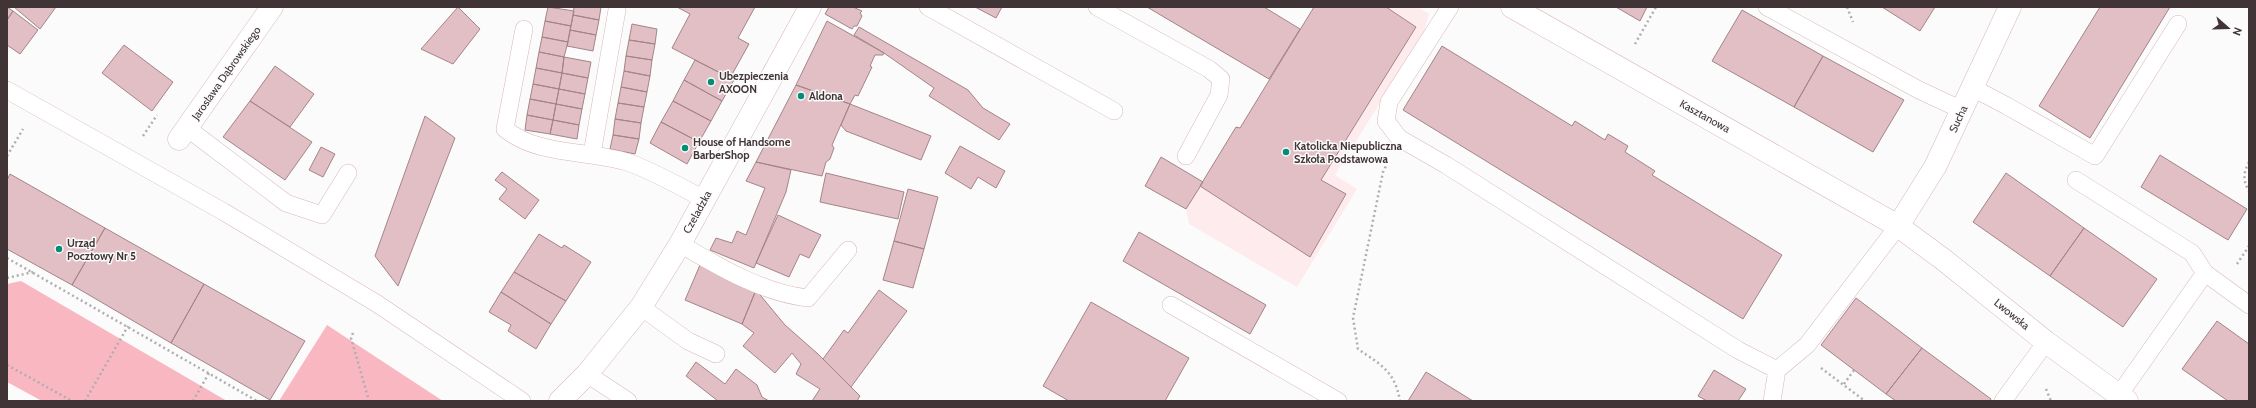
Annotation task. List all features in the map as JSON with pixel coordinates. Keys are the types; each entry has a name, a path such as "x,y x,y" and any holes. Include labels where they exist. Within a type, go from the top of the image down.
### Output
{"street":[{"name":"Jarosława Dąbrowskiego","path":"183,134 272,7"},
{"name":"Czeladzka","path":"560,401 587,374 641,307 680,244 810,7"},
{"name":"Kasztanowa","path":"1512,7 1898,226"},
{"name":"Sucha","path":"1898,226 1935,168 2010,7"},
{"name":"Lwowska","path":"1898,226 1944,260 2046,342 2123,398"}],"lane":[{"path":"928,7 1114,111"},
{"path":"1097,7 1209,69 1221,79 1219,95 1186,156"},
{"path":"1450,7 1389,102 1386,121 1399,138 1446,165 1738,350 1777,370"},
{"path":"1767,7 1919,90 1962,110"},
{"path":"592,154 617,10"},
{"path":"1972,88 2095,156 2178,24"},
{"path":"524,29 505,129 516,138 542,147 592,154 628,162 704,199"},
{"path":"7,90 224,212 356,291 522,401"},
{"path":"183,134 286,203 322,216 348,173"},
{"path":"2076,180 2192,253 2205,273 2249,305"},
{"path":"1772,401 1777,370 1807,345 1898,226"},
{"path":"680,244 759,284 787,296 808,298 848,250"},
{"path":"2123,398 2205,273"},
{"path":"1171,305 1338,401"},
{"path":"641,307 688,340 716,354"},
{"path":"2002,401 2046,342"},
{"path":"587,374 628,401"}],"path":[{"path":"1632,49 1656,7"},
{"path":"7,156 26,123"},
{"path":"1399,138 1384,172 1353,318 1358,349 1387,369 1398,390 1400,401"},
{"path":"2249,162 2245,169 2244,182 2249,191"},
{"path":"2235,268 2249,246"},
{"path":"7,258 257,401"},
{"path":"7,278 33,272"},
{"path":"85,401 128,326"},
{"path":"353,333 351,338 369,401"},
{"path":"1799,352 1865,401"},
{"path":"7,365 72,401"},
{"path":"1844,384 1854,370"},
{"path":"193,401 209,373"}],"shaded area":[{"name":"Katolicka Niepubliczna Szkoła Podstawowa","path":"1314,7 1418,7 1429,14 1424,32 1335,175 1357,189 1297,287 1189,224 1186,209 1236,127 1240,128"},
{"path":"21,281 227,401 42,401 7,382 7,284"},
{"path":"327,325 443,401 279,401"}],"building":[{"path":"7,7 13,11 7,20"},
{"path":"14,7 56,7 40,29"},
{"path":"458,7 480,29 453,64 421,49"},
{"path":"548,7 574,11 571,26 545,21"},
{"path":"574,7 601,7 599,20 573,15"},
{"path":"677,7 755,7 738,38 749,44 730,78 672,48 690,14"},
{"path":"829,7 853,7 862,11 860,13 862,16 857,26 854,26 852,29 825,14"},
{"path":"975,7 1002,7 996,18"},
{"path":"1147,7 1264,7 1300,29 1269,79"},
{"name":"Katolicka Niepubliczna Szkoła Podstawowa","path":"1314,7 1386,7 1416,27 1321,180 1346,194 1310,257 1200,186 1236,127 1240,128"},
{"path":"1616,7 1647,7 1640,21"},
{"path":"1882,7 1935,7 1920,31"},
{"path":"2100,7 2170,7 2090,138 2039,106"},
{"path":"1742,10 1823,56 1794,107 1712,61"},
{"path":"13,11 38,30 20,54 7,45 7,20"},
{"path":"573,15 599,20 596,35 570,30"},
{"path":"545,21 571,26 568,42 542,37"},
{"path":"827,21 884,53 883,55 875,55 870,66 872,67 858,96 855,95 850,104 796,85"},
{"path":"632,24 657,29 655,44 629,40"},
{"path":"859,27 968,90 983,108 1010,124 999,140 929,96 934,88 884,53 854,35"},
{"path":"570,30 596,35 593,51 567,46"},
{"path":"542,37 568,42 564,57 539,52"},
{"path":"629,40 655,44 652,60 626,56"},
{"path":"124,45 173,82 152,111 102,73"},
{"path":"1442,46 1572,126 1575,121 1605,140 1608,134 1628,146 1625,152 1655,171 1652,175 1782,255 1743,319 1403,110"},
{"path":"539,52 564,57 562,73 536,68"},
{"path":"626,56 652,60 650,76 624,71"},
{"path":"1823,56 1904,100 1873,152 1794,107"},
{"path":"564,57 591,62 588,78 562,73"},
{"path":"695,60 734,80 722,101 684,80"},
{"path":"275,66 314,94 290,127 250,101"},
{"path":"536,68 562,73 559,89 533,84"},
{"path":"624,71 650,76 647,92 621,87"},
{"path":"562,73 588,78 585,94 559,89"},
{"path":"684,80 722,101 711,121 673,101"},
{"path":"533,84 559,89 556,104 530,99"},
{"path":"796,85 850,104 832,145 834,148 830,159 826,162 822,176 756,162"},
{"path":"621,87 647,92 644,107 618,103"},
{"path":"559,89 585,94 582,109 556,104"},
{"path":"530,99 556,104 553,120 527,115"},
{"path":"250,101 312,142 285,180 223,137"},
{"path":"673,101 711,121 699,142 661,122"},
{"path":"618,103 644,107 641,123 615,119"},
{"path":"556,104 582,109 579,125 553,120"},
{"path":"850,104 931,136 921,160 846,131 841,125"},
{"path":"527,115 553,120 550,134 525,130"},
{"path":"425,116 455,138 398,286 375,256"},
{"path":"615,119 641,123 639,139 613,135"},
{"path":"553,120 579,125 577,139 550,134"},
{"path":"661,122 699,142 687,164 650,143"},
{"path":"613,135 639,139 635,154 610,149"},
{"path":"960,146 1005,171 996,188 978,177 971,189 945,173"},
{"path":"321,147 335,154 323,177 309,170"},
{"path":"2160,155 2247,209 2228,240 2141,187"},
{"path":"1161,157 1203,182 1186,209 1145,186"},
{"path":"756,162 791,170 786,192 754,268 710,250 716,238 732,243 737,231 746,235 765,188 746,181"},
{"path":"502,172 539,200 525,219 499,199 507,189 495,180"},
{"path":"826,173 904,192 898,219 820,202"},
{"path":"2006,173 2084,228 2050,276 1973,222"},
{"path":"10,174 105,228 72,285 7,249 7,180"},
{"path":"908,189 938,197 924,249 894,241"},
{"path":"778,215 821,235 809,258 800,254 789,277 756,263"},
{"path":"105,228 204,284 171,343 72,285"},
{"path":"2084,228 2157,279 2123,327 2050,276"},
{"path":"1139,232 1266,305 1250,334 1123,261"},
{"path":"539,234 562,248 564,245 591,262 566,301 514,272"},
{"path":"894,241 924,249 913,288 883,280"},
{"path":"700,265 756,290 742,324 685,300"},
{"path":"514,272 566,301 551,324 501,292"},
{"path":"204,284 305,341 270,400 171,343"},
{"path":"756,290 785,325 818,354 860,396 857,401 812,401 820,389 796,374 801,364 792,353 775,373 743,346 754,333 742,324"},
{"path":"879,290 907,311 851,387 823,359 844,330 848,333"},
{"path":"501,292 551,324 536,349 508,331 511,325 489,312"},
{"path":"1856,298 1922,348 1886,394 1821,345"},
{"path":"1091,302 1189,358 1165,401 1069,401 1043,386"},
{"path":"2217,321 2249,344 2249,401 2228,401 2182,369"},
{"path":"1922,348 1991,399 1990,401 1896,401 1886,394"},
{"path":"696,362 725,384 736,369 757,385 762,397 769,401 718,401 686,376"},
{"path":"1714,370 1746,389 1738,401 1707,401 1698,396"},
{"path":"1426,372 1473,401 1408,401"}],"place":[{"name":"Ubezpieczenia AXOON","path":"711,82"},
{"name":"Aldona","path":"801,96"},
{"name":"House of Handsome BarberShop","path":"685,148"},
{"name":"Katolicka Niepubliczna Szkoła Podstawowa","path":"1286,152"},
{"name":"Urząd Pocztowy Nr 5","path":"59,249"}]}
